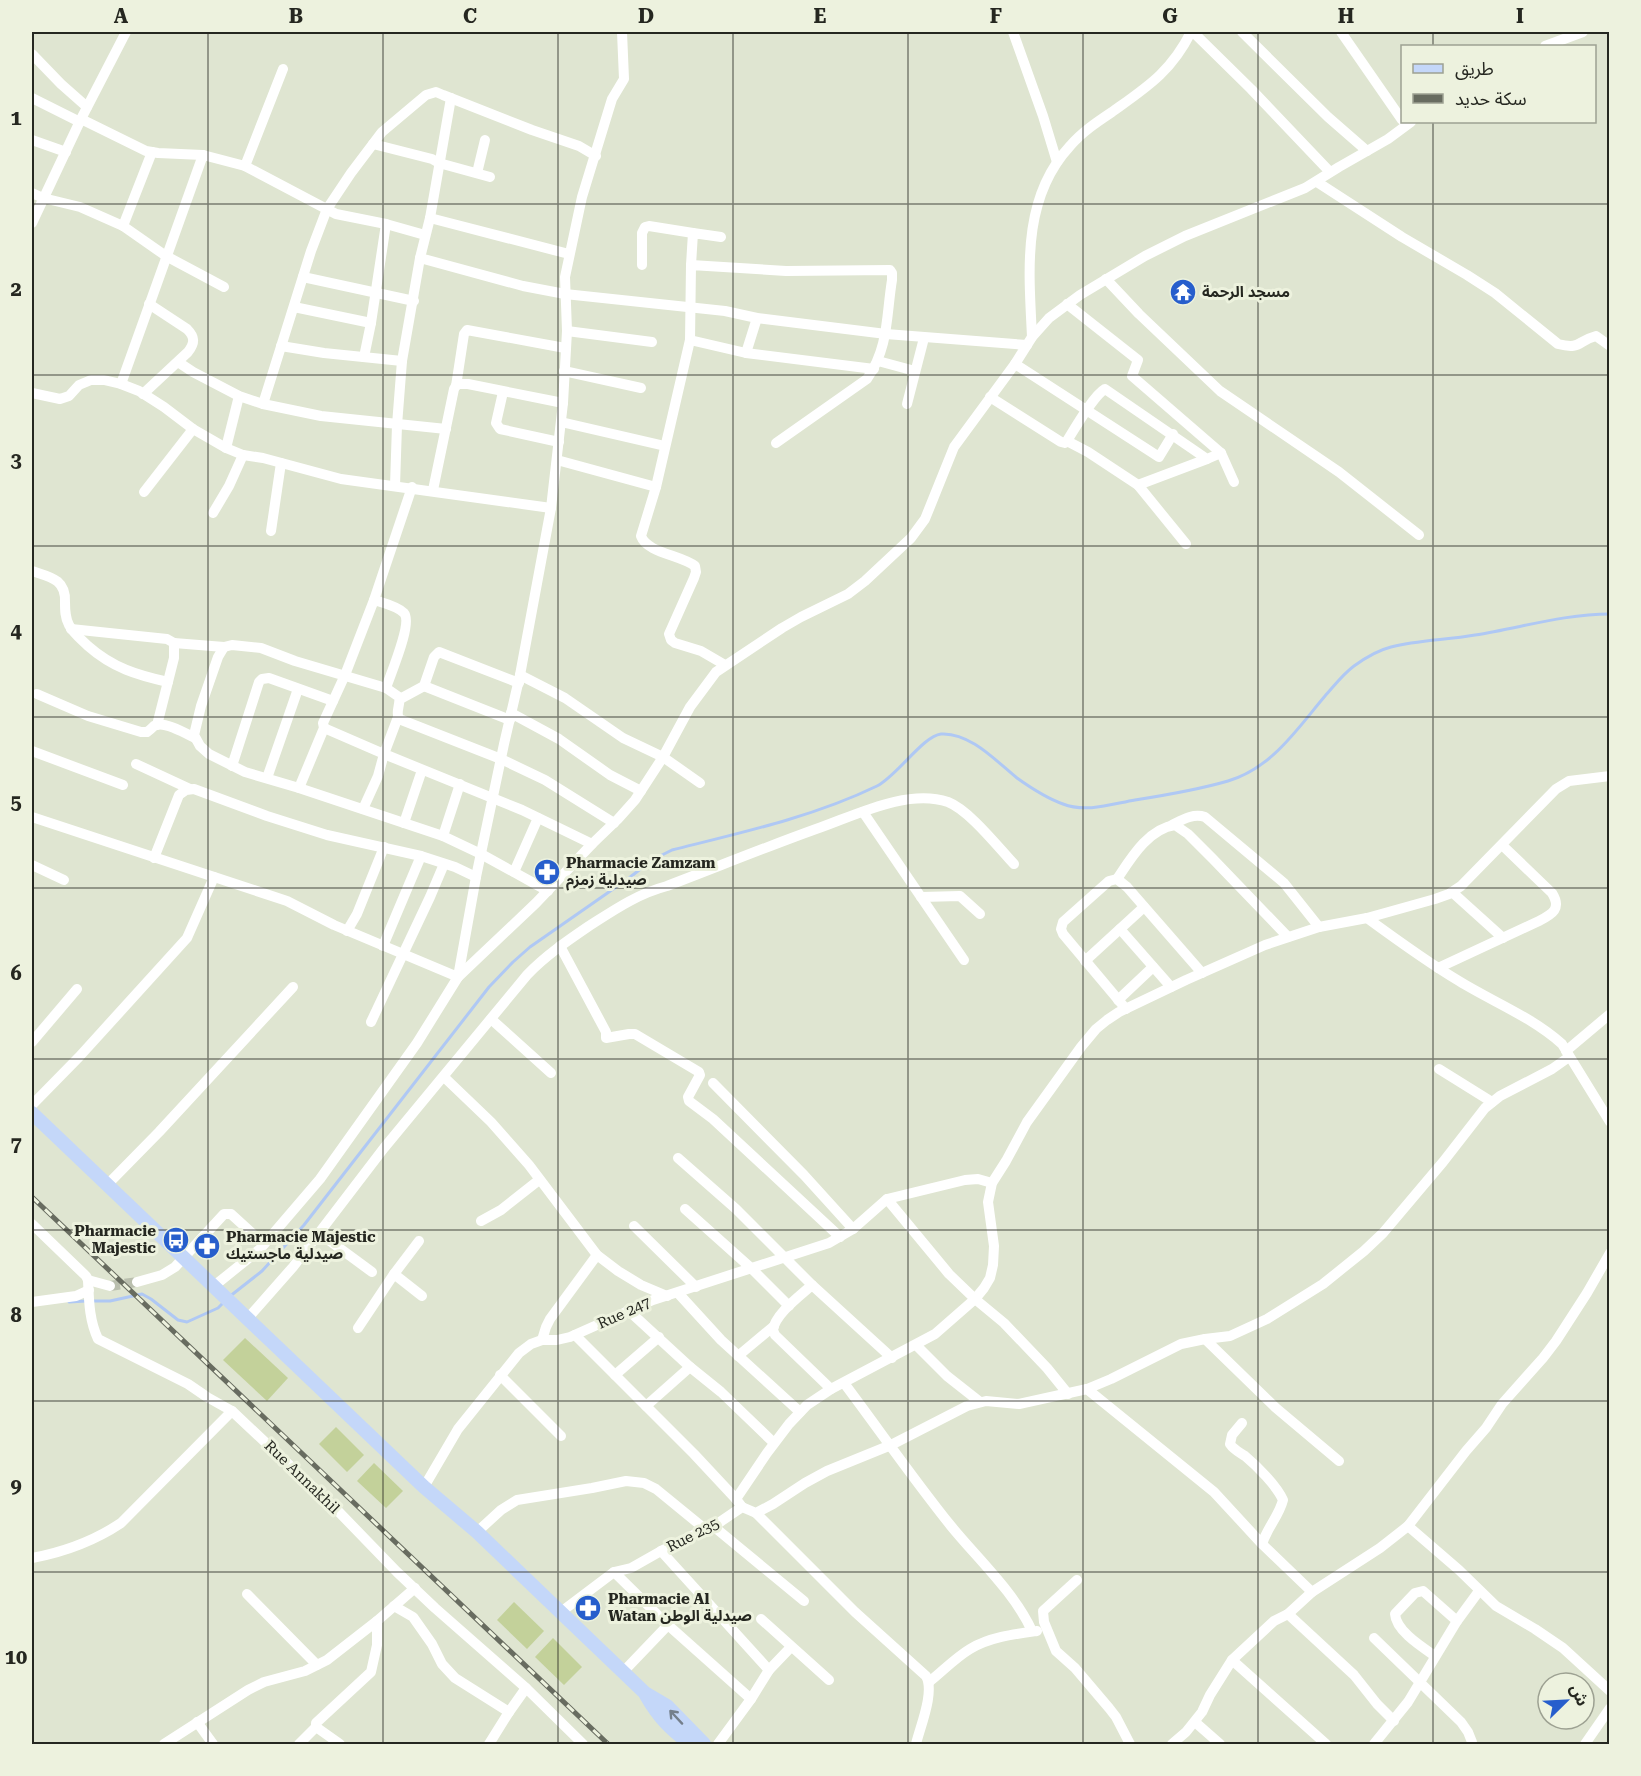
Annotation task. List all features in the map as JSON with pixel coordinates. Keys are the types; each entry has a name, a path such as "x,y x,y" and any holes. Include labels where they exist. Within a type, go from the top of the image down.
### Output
{"main road":[{"path":"32,1113 424,1487 477,1532 645,1693 667,1706 704,1744"},
{"path":"645,1693 657,1714 690,1744"}],"street":[{"path":"32,223 87,107 126,32"},
{"path":"459,977 476,877 520,679 551,508 563,403 567,331 565,277 582,197 612,99 624,79 622,32"},
{"path":"1013,32 1057,162"},
{"path":"1029,341 1030,240 1042,192 1057,162 1087,129 1150,85 1164,72 1192,32 1251,89 1330,172"},
{"path":"1242,32 1328,117 1367,151"},
{"path":"1341,32 1401,115"},
{"path":"1548,45 1582,32"},
{"path":"32,54 60,84 87,107"},
{"path":"245,166 283,69"},
{"path":"263,404 327,209 382,132 426,95 436,92 579,146 596,156"},
{"path":"32,98 140,148 152,152 202,154 245,166 344,216 386,224 425,235"},
{"path":"396,486 397,425 402,361 451,98"},
{"path":"217,1289 264,1244 320,1179 417,1042 459,977 548,891 614,823 641,791 708,681 725,664 801,617 848,594 911,538 925,519 954,447 1015,364 1029,341 1049,318 1067,304 1145,256 1185,236 1294,194 1317,182 1330,172 1388,139 1405,123"},
{"path":"32,140 66,152"},
{"path":"477,173 484,140"},
{"path":"373,144 490,177"},
{"path":"123,226 152,152"},
{"path":"121,384 202,154"},
{"path":"1317,182 1495,293 1558,344 1575,346 1596,336 1610,346"},
{"path":"32,193 80,207 123,226 166,256 224,287"},
{"path":"430,218 569,254"},
{"path":"364,357 386,224"},
{"path":"642,265 642,233 645,227 721,237"},
{"path":"693,233 689,306 690,340 656,487 641,539 660,551 692,563 696,569 669,637 675,643 701,651 725,664"},
{"path":"420,258 565,294 689,306 757,318 924,338 1029,341"},
{"path":"691,265 786,271 888,269 891,272 886,334 876,365 867,379 776,444"},
{"path":"303,277 414,302"},
{"path":"1106,279 1139,314 1220,391 1339,472 1419,535"},
{"path":"143,394 193,346 194,338 149,304"},
{"path":"1067,304 1138,360 1132,376 1221,453 1234,482"},
{"path":"294,307 371,323"},
{"path":"746,353 757,318"},
{"path":"433,490 456,386 464,334 468,329 565,348"},
{"path":"567,331 652,342"},
{"path":"907,404 924,338"},
{"path":"690,340 746,353 876,365 915,371"},
{"path":"281,346 402,361"},
{"path":"178,362 239,396 263,404 321,416 446,429"},
{"path":"1015,364 1159,457"},
{"path":"564,371 641,388"},
{"path":"32,393 60,399 69,396 79,386 91,380 104,380 121,384 143,394 193,429 243,455 341,479 551,508"},
{"path":"456,386 463,383 563,403"},
{"path":"1067,441 1087,410 1105,389 1207,459"},
{"path":"503,392 497,426 501,429 559,442"},
{"path":"226,448 239,396"},
{"path":"990,397 1061,442 1067,441 1088,452 1137,485 1186,544"},
{"path":"561,422 665,446"},
{"path":"144,492 193,429"},
{"path":"1156,477 1154,467 1173,435"},
{"path":"1137,485 1221,453"},
{"path":"213,513 229,486 243,455"},
{"path":"557,460 656,487"},
{"path":"271,531 281,463"},
{"path":"412,488 374,600 345,675 322,723 324,728 422,770 493,797 592,844"},
{"path":"32,571 61,584 65,592 65,616 78,637 110,663 141,676 168,682"},
{"path":"374,600 397,608 407,617 406,629 386,688"},
{"path":"71,628 167,639 174,643 261,648 394,692 400,699 398,717 378,776 363,809"},
{"path":"157,725 174,658 174,643"},
{"path":"195,738 201,706 218,657 224,647"},
{"path":"400,699 424,686 434,657 439,652 520,679 565,698 623,738 663,757 699,783"},
{"path":"232,766 259,682 262,679 269,678 333,701"},
{"path":"424,686 510,717 559,739 610,775 641,791"},
{"path":"267,778 298,689"},
{"path":"37,694 88,716 141,732 147,732 161,724 176,729 195,738 208,754 232,766 443,836 548,891"},
{"path":"398,717 501,759 545,780 614,823"},
{"path":"299,788 324,728"},
{"path":"32,751 123,785"},
{"path":"136,764 190,789 267,816 327,835 421,856 476,877"},
{"path":"404,823 422,770"},
{"path":"1122,1004 1171,987 1288,937 1319,927 1367,918 1452,892 1461,886 1556,789 1569,781 1610,776"},
{"path":"443,836 460,784"},
{"path":"154,858 179,795 190,789"},
{"path":"248,1318 293,1267 384,1148 527,975 560,946 615,908 650,891 796,836 891,803 911,800 938,800 958,807 1014,864"},
{"path":"863,812 964,960"},
{"path":"1122,1004 1063,934 1061,925 1104,884 1117,879 1151,836 1188,817 1200,815 1205,817 1284,883 1319,927"},
{"path":"32,817 287,901 347,931 459,977"},
{"path":"514,872 538,818"},
{"path":"1172,825 1176,825 1188,834 1288,937"},
{"path":"1438,968 1550,915 1555,909 1557,904 1552,893 1502,845"},
{"path":"347,931 357,914 384,847"},
{"path":"383,946 421,856"},
{"path":"371,1022 444,864"},
{"path":"32,865 64,880"},
{"path":"32,1105 187,938 214,877"},
{"path":"1117,879 1127,887 1202,973"},
{"path":"1452,892 1503,938"},
{"path":"921,897 960,896 980,914"},
{"path":"1085,961 1144,907"},
{"path":"1367,918 1438,968 1518,1013 1556,1039 1568,1054 1610,1122"},
{"path":"1120,930 1171,987"},
{"path":"560,946 606,1032 606,1038 635,1034 699,1072 700,1075 688,1097 689,1101 713,1119 840,1238"},
{"path":"739,1503 774,1443 800,1412 831,1389 935,1334 975,1299 990,1278 993,1265 994,1246 988,1202 992,1183 1027,1122 1081,1047 1153,967"},
{"path":"107,1185 293,987"},
{"path":"32,1041 77,989"},
{"path":"756,1513 827,1470 891,1445 960,1409 990,1401 1019,1404 1087,1389 1181,1344 1230,1336 1267,1319 1323,1284 1364,1251 1383,1233 1491,1102 1552,1069 1610,1014"},
{"path":"491,1019 551,1072"},
{"path":"1438,1069 1491,1102"},
{"path":"444,1077 491,1122 529,1165 597,1255 641,1285 672,1295 800,1412"},
{"path":"713,1083 853,1228"},
{"path":"678,1158 736,1209 812,1285 891,1358"},
{"path":"992,1183 978,1179 964,1180 887,1199 939,1263 975,1299 1004,1323 1047,1368 1068,1394"},
{"path":"481,1221 501,1210 539,1180"},
{"name":"Rue 247","path":"424,1487 458,1429 500,1375 519,1353 531,1344 575,1335 639,1305 829,1243 840,1238 887,1199"},
{"path":"685,1209 751,1268 789,1306"},
{"path":"137,1282 162,1275 175,1267 224,1214 231,1214 264,1244"},
{"path":"32,1224 83,1273 89,1290"},
{"path":"634,1226 696,1287"},
{"path":"319,1233 372,1272"},
{"path":"358,1328 419,1241"},
{"path":"1172,1744 1196,1722 1232,1660 1274,1621 1288,1614 1312,1592 1380,1548 1408,1526 1486,1428 1502,1404 1556,1341 1610,1253"},
{"path":"542,1340 550,1319 597,1255"},
{"path":"394,1274 422,1296"},
{"path":"738,1356 774,1326 789,1306 812,1285"},
{"path":"32,1302 76,1296 89,1290 110,1286"},
{"name":"Rue Annakhil","path":"89,1290 91,1317 98,1339 188,1384 232,1410 415,1588 526,1688 583,1744"},
{"path":"628,1310 721,1392 774,1443"},
{"path":"774,1326 775,1335 831,1389"},
{"path":"575,1335 694,1454 739,1503 756,1513 855,1611 926,1676 929,1682 929,1692 916,1744"},
{"path":"615,1375 659,1337"},
{"path":"1205,1339 1276,1408 1339,1461"},
{"path":"916,1345 947,1376 980,1402"},
{"path":"646,1406 690,1367"},
{"path":"500,1375 561,1436"},
{"path":"844,1383 931,1500 1015,1604 1032,1631"},
{"path":"1087,1389 1214,1492 1262,1544 1312,1592"},
{"path":"32,1558 76,1546 108,1532 121,1523 232,1410"},
{"path":"1242,1423 1232,1435 1230,1444 1270,1480 1283,1500 1262,1544"},
{"path":"477,1532 516,1500 626,1480 644,1483 656,1489 709,1528 804,1601"},
{"name":"Rue 235","path":"561,1612 614,1572 631,1568 709,1528 739,1503"},
{"path":"1408,1526 1496,1606 1563,1648 1610,1691"},
{"path":"661,1551 769,1670"},
{"path":"614,1572 668,1625 751,1699"},
{"path":"1077,1580 1043,1611 1047,1629 1056,1651 1075,1668 1109,1708 1130,1744"},
{"path":"164,1744 175,1741 197,1722 258,1684 305,1671 335,1654 415,1588"},
{"path":"1435,1656 1400,1627 1395,1621 1395,1614 1415,1593 1423,1591 1457,1621"},
{"path":"1374,1744 1394,1721 1457,1621 1479,1591"},
{"path":"248,1594 317,1665"},
{"path":"394,1606 413,1617 432,1644 442,1664 455,1678 508,1712"},
{"path":"1288,1614 1347,1668 1394,1721"},
{"path":"761,1619 829,1680"},
{"path":"299,1744 316,1727 317,1720 371,1672 377,1646 377,1621"},
{"path":"622,1672 668,1625"},
{"path":"929,1682 967,1650 981,1643 1047,1629"},
{"path":"1374,1638 1461,1722 1468,1732 1471,1744"},
{"path":"718,1744 769,1670 790,1647"},
{"path":"1232,1660 1326,1744"},
{"path":"489,1744 526,1688"},
{"path":"1585,1744 1610,1708"},
{"path":"197,1722 213,1744"},
{"path":"1196,1722 1220,1744"},
{"path":"316,1727 340,1744"}],"green space":[{"path":"245,1338 288,1378 267,1401 223,1360"},
{"path":"336,1427 364,1455 347,1472 319,1444"},
{"path":"374,1463 403,1491 386,1508 357,1481"},
{"path":"514,1602 544,1631 527,1649 497,1620"},
{"path":"553,1638 582,1667 564,1685 535,1657"}],"waterway":[{"path":"229,1297 262,1271 304,1225 489,987 513,962 530,947 652,860 672,850 776,823 853,797 885,781 926,742 941,734 952,735 973,743 1033,789 1072,807 1099,807 1228,781 1244,775 1271,757 1294,734 1346,673 1363,660 1382,650 1422,641 1475,635 1559,619 1610,614"},
{"path":"93,1301 110,1301 142,1294 178,1320 187,1322 218,1308 225,1301"},
{"path":"69,1302 86,1301"}],"tunnel":[{"path":"110,1286 137,1282"}],"railway":[{"path":"32,1197 608,1744"}],"place":[{"name":"مسجد الرحمة","path":"1183,292"},
{"name":"Pharmacie Zamzam صيدلية زمزم","path":"547,872"},
{"name":"Pharmacie Majestic","path":"176,1240"},
{"name":"Pharmacie Majestic صيدلية ماجستيك","path":"207,1246"},
{"name":"Pharmacie Al Watan صيدلية الوطن","path":"588,1608"}]}
